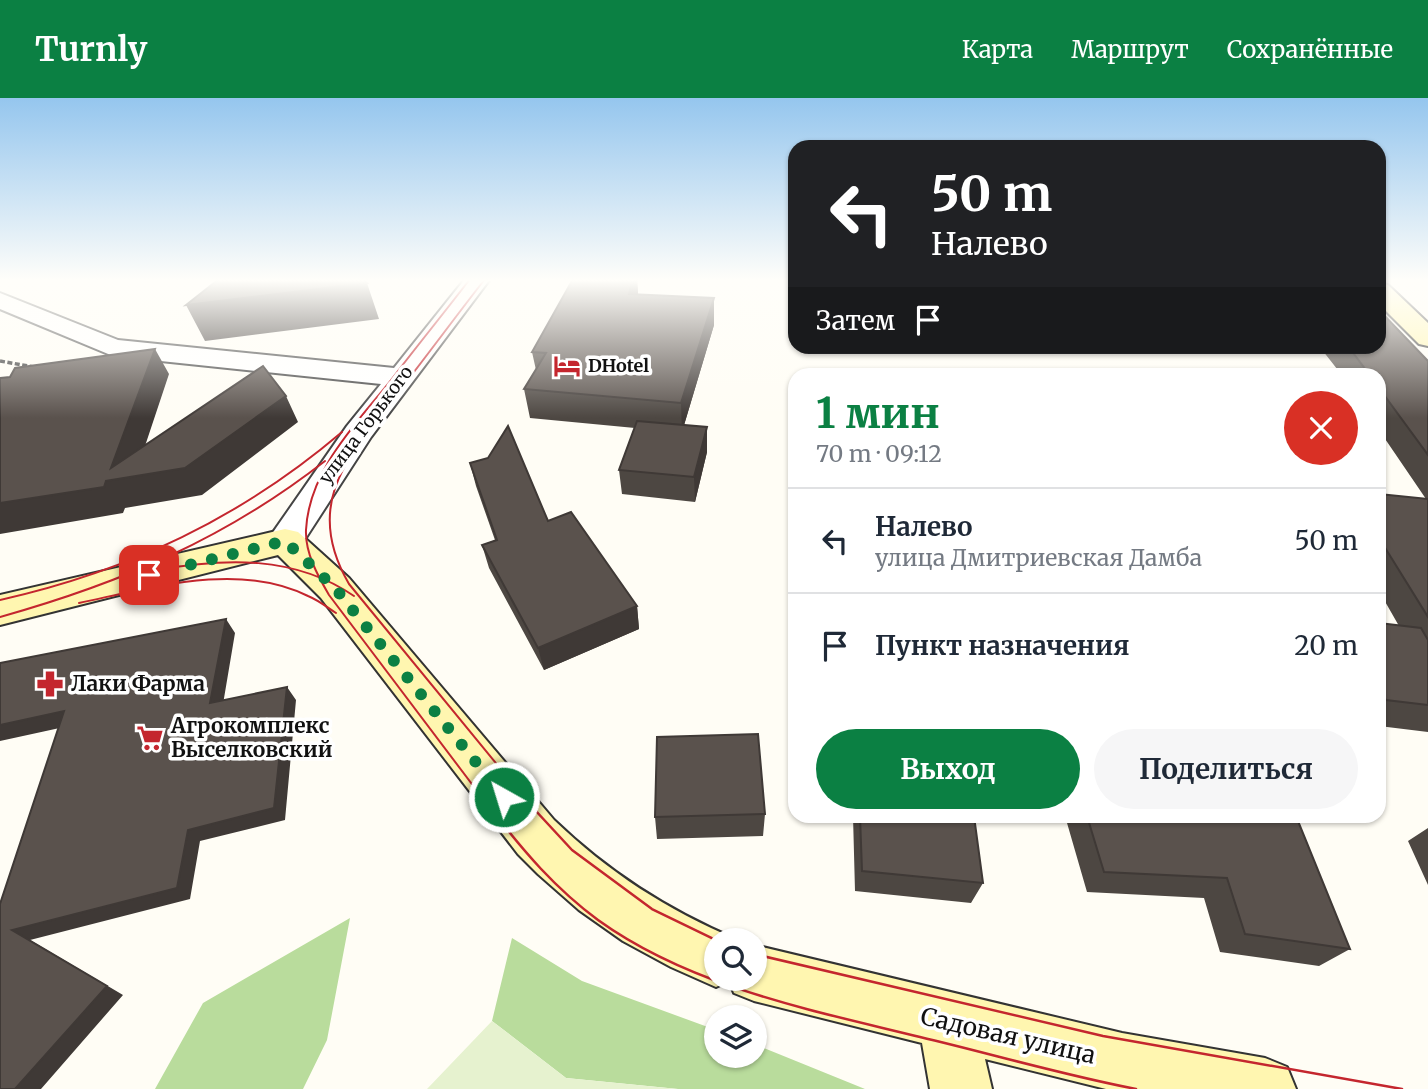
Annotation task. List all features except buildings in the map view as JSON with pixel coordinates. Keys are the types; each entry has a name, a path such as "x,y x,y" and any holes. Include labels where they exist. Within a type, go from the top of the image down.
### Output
{"street":[{"path":"59,325 113,348 270,366 401,377"},
{"name":"улица Горького","path":"285,541 319,487 442,325"},
{"path":"1415,325 1428,338"},
{"path":"0,610 285,541 343,597 536,837 560,862 628,916 704,953"},
{"name":"Садовая улица","path":"767,976 1122,1063 1265,1089"},
{"path":"947,1022 961,1089"}],"green space":[{"path":"350,918 327,1040 303,1089 155,1089 203,1003"},
{"path":"512,938 582,981 704,1026 704,1068 767,1068 767,1049 865,1089 678,1089 566,1078 492,1021"},
{"path":"492,1021 566,1078 678,1089 427,1089"}],"tram line":[{"path":"320,579 306,539 309,508 316,487 325,468 350,431 434,325"},
{"path":"449,325 350,457 338,480 331,503 330,528 335,555 349,584 536,812"},
{"path":"0,600 94,574 182,537 264,490 304,463 342,432"},
{"path":"0,617 88,589 170,556 249,514 325,461"},
{"path":"156,570 208,563 258,563 283,567 320,579"},
{"path":"320,579 354,596"},
{"path":"320,579 329,595 493,812"},
{"path":"79,603 194,581 253,580 281,586 312,598 336,613"},
{"path":"492,810 541,869 568,896 598,920 672,963 795,1006 1136,1089"},
{"path":"535,810 572,850 652,909 704,934"},
{"path":"767,957 1103,1036 1402,1089"}],"place":[{"name":"DHotel","path":"567,366"},
{"name":"Лаки Фарма","path":"50,684"},
{"name":"Агрокомплекс Выселковский","path":"150,738"}],"route":[{"path":"149,575 285,541 335,588 504,797"}]}
